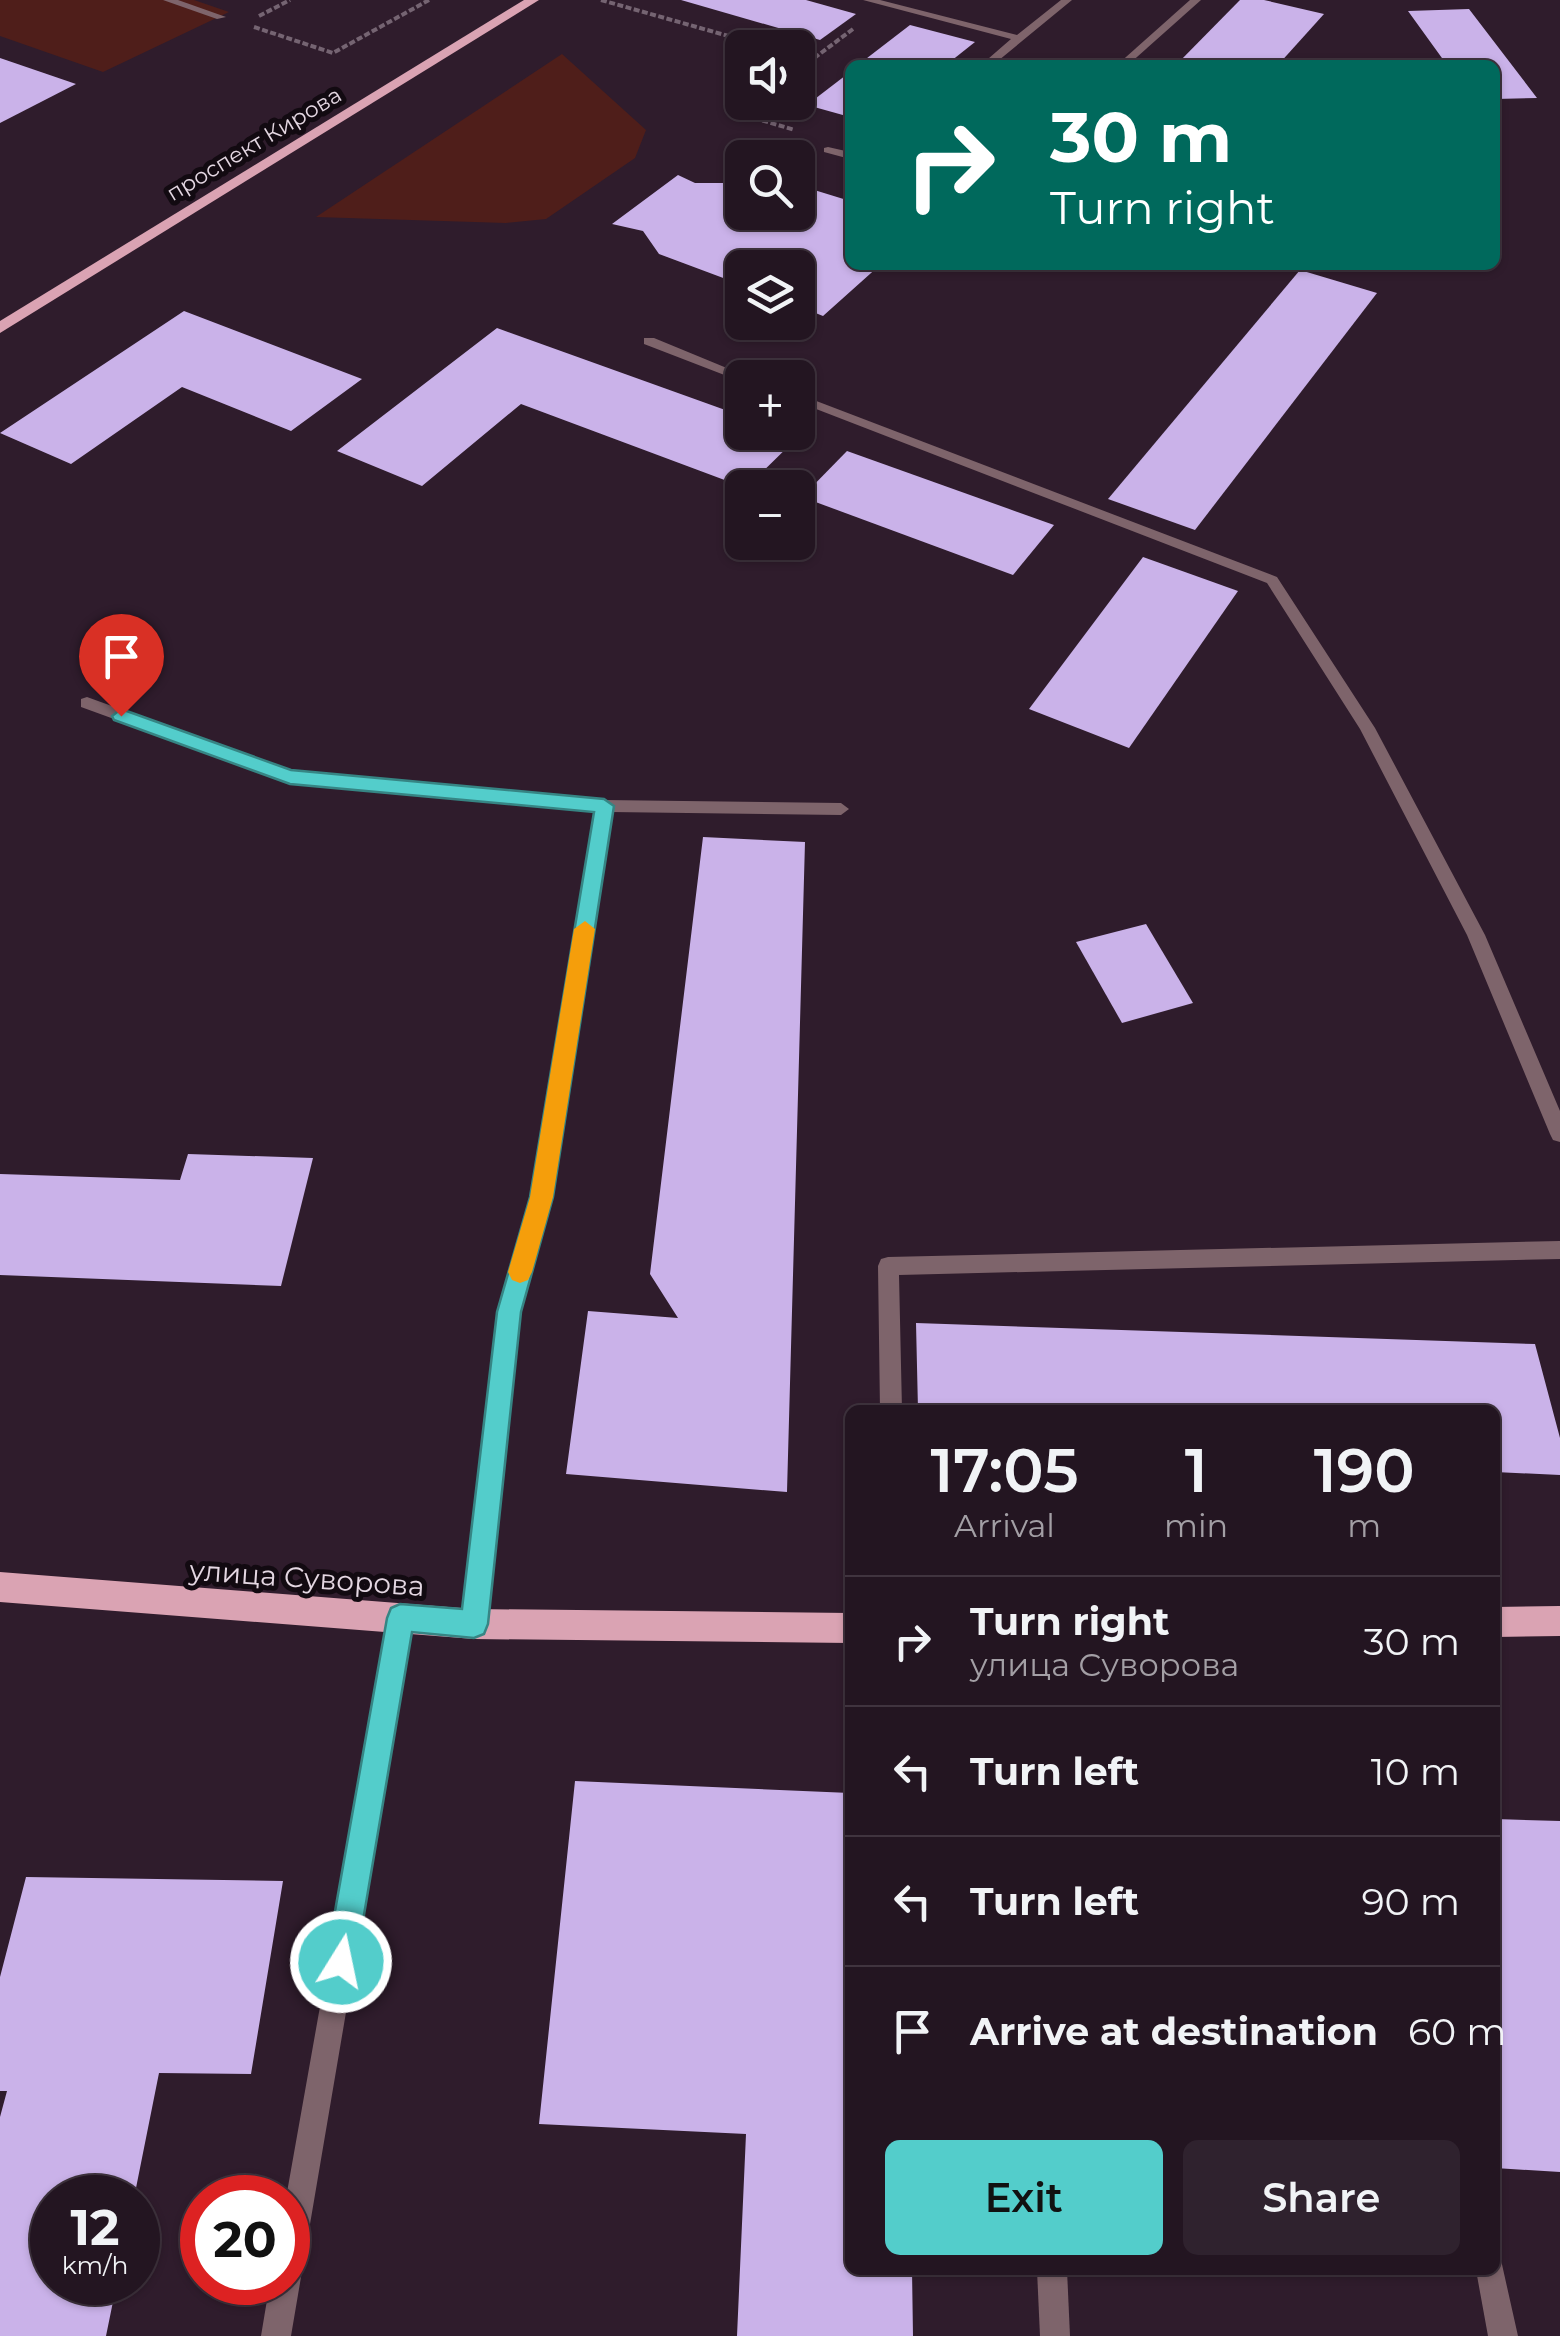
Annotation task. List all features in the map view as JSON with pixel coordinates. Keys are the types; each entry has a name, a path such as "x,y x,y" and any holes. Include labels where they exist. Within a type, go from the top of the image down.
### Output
{"main road":[{"name":"проспект Кирова","path":"0,328 534,0"},
{"name":"улица Суворова","path":"0,1587 474,1624 845,1628"},
{"path":"1500,1622 1560,1621"}],"street":[{"path":"168,0 221,17"},
{"path":"868,0 1018,38"},
{"path":"992,60 1067,0"},
{"path":"1128,60 1196,0"},
{"path":"828,150 845,155"},
{"path":"650,341 725,370"},
{"path":"815,405 1272,580 1367,728 1476,935 1560,1134"},
{"path":"87,703 290,777 604,806 841,808"},
{"path":"474,1624 509,1312 542,1197 604,806"},
{"path":"891,1405 888,1266 1560,1250"},
{"path":"304,2175 400,1618"},
{"path":"1052,2275 1056,2336"},
{"path":"1492,2275 1504,2336"},
{"path":"276,2336 281,2305"}],"path":[{"path":"243,24 333,53 430,0"},
{"path":"600,0 725,35"},
{"path":"815,57 886,5"},
{"path":"761,120 838,142 828,150"}],"shaded area":[{"path":"0,0 194,0 229,12 103,72 0,36"},
{"path":"562,54 646,130 635,158 546,219 506,223 316,217"}],"building":[{"path":"681,0 806,0 856,14 820,40 815,39 815,30 785,30"},
{"path":"1240,0 1264,0 1324,14 1283,60 1181,60"},
{"path":"1469,9 1537,98 1500,99 1500,60 1443,60 1408,11"},
{"path":"910,25 975,42 952,60 864,60"},
{"path":"0,58 76,84 0,123"},
{"path":"845,76 845,116 815,107 815,99"},
{"path":"678,175 695,183 725,183 725,230 815,230 815,190 845,199 845,270 874,270 823,316 815,313 815,250 725,250 725,279 659,254 643,231 612,224"},
{"path":"1300,270 1377,293 1195,530 1108,499"},
{"path":"184,311 362,379 291,431 182,387 71,464 0,433"},
{"path":"497,328 725,410 725,450 785,450 764,470 725,470 725,480 521,404 422,486 337,451"},
{"path":"847,451 1054,525 1013,575 815,502 815,484"},
{"path":"1143,557 1238,591 1129,748 1029,709"},
{"path":"703,837 805,842 787,1492 566,1474 588,1311 678,1318 650,1274"},
{"path":"1146,924 1193,1003 1122,1023 1076,942"},
{"path":"188,1154 313,1158 281,1286 0,1275 0,1174 180,1180"},
{"path":"916,1323 1535,1344 1560,1438 1560,1475 1500,1472 1500,1405 918,1405"},
{"path":"575,1781 845,1793 845,2275 912,2275 913,2336 737,2336 746,2134 539,2124"},
{"path":"1500,1819 1560,1821 1560,2172 1500,2168"},
{"path":"26,1877 283,1881 251,2074 159,2073 139,2175 30,2175 30,2305 112,2305 106,2336 0,2336 0,2117 7,2091 0,2091 0,1977"}],"slow traffic":[{"path":"520,1272 542,1197 585,929"}],"route":[{"path":"121,716 290,777 604,806 542,1197 509,1312 474,1624 400,1618 341,1962"}]}
